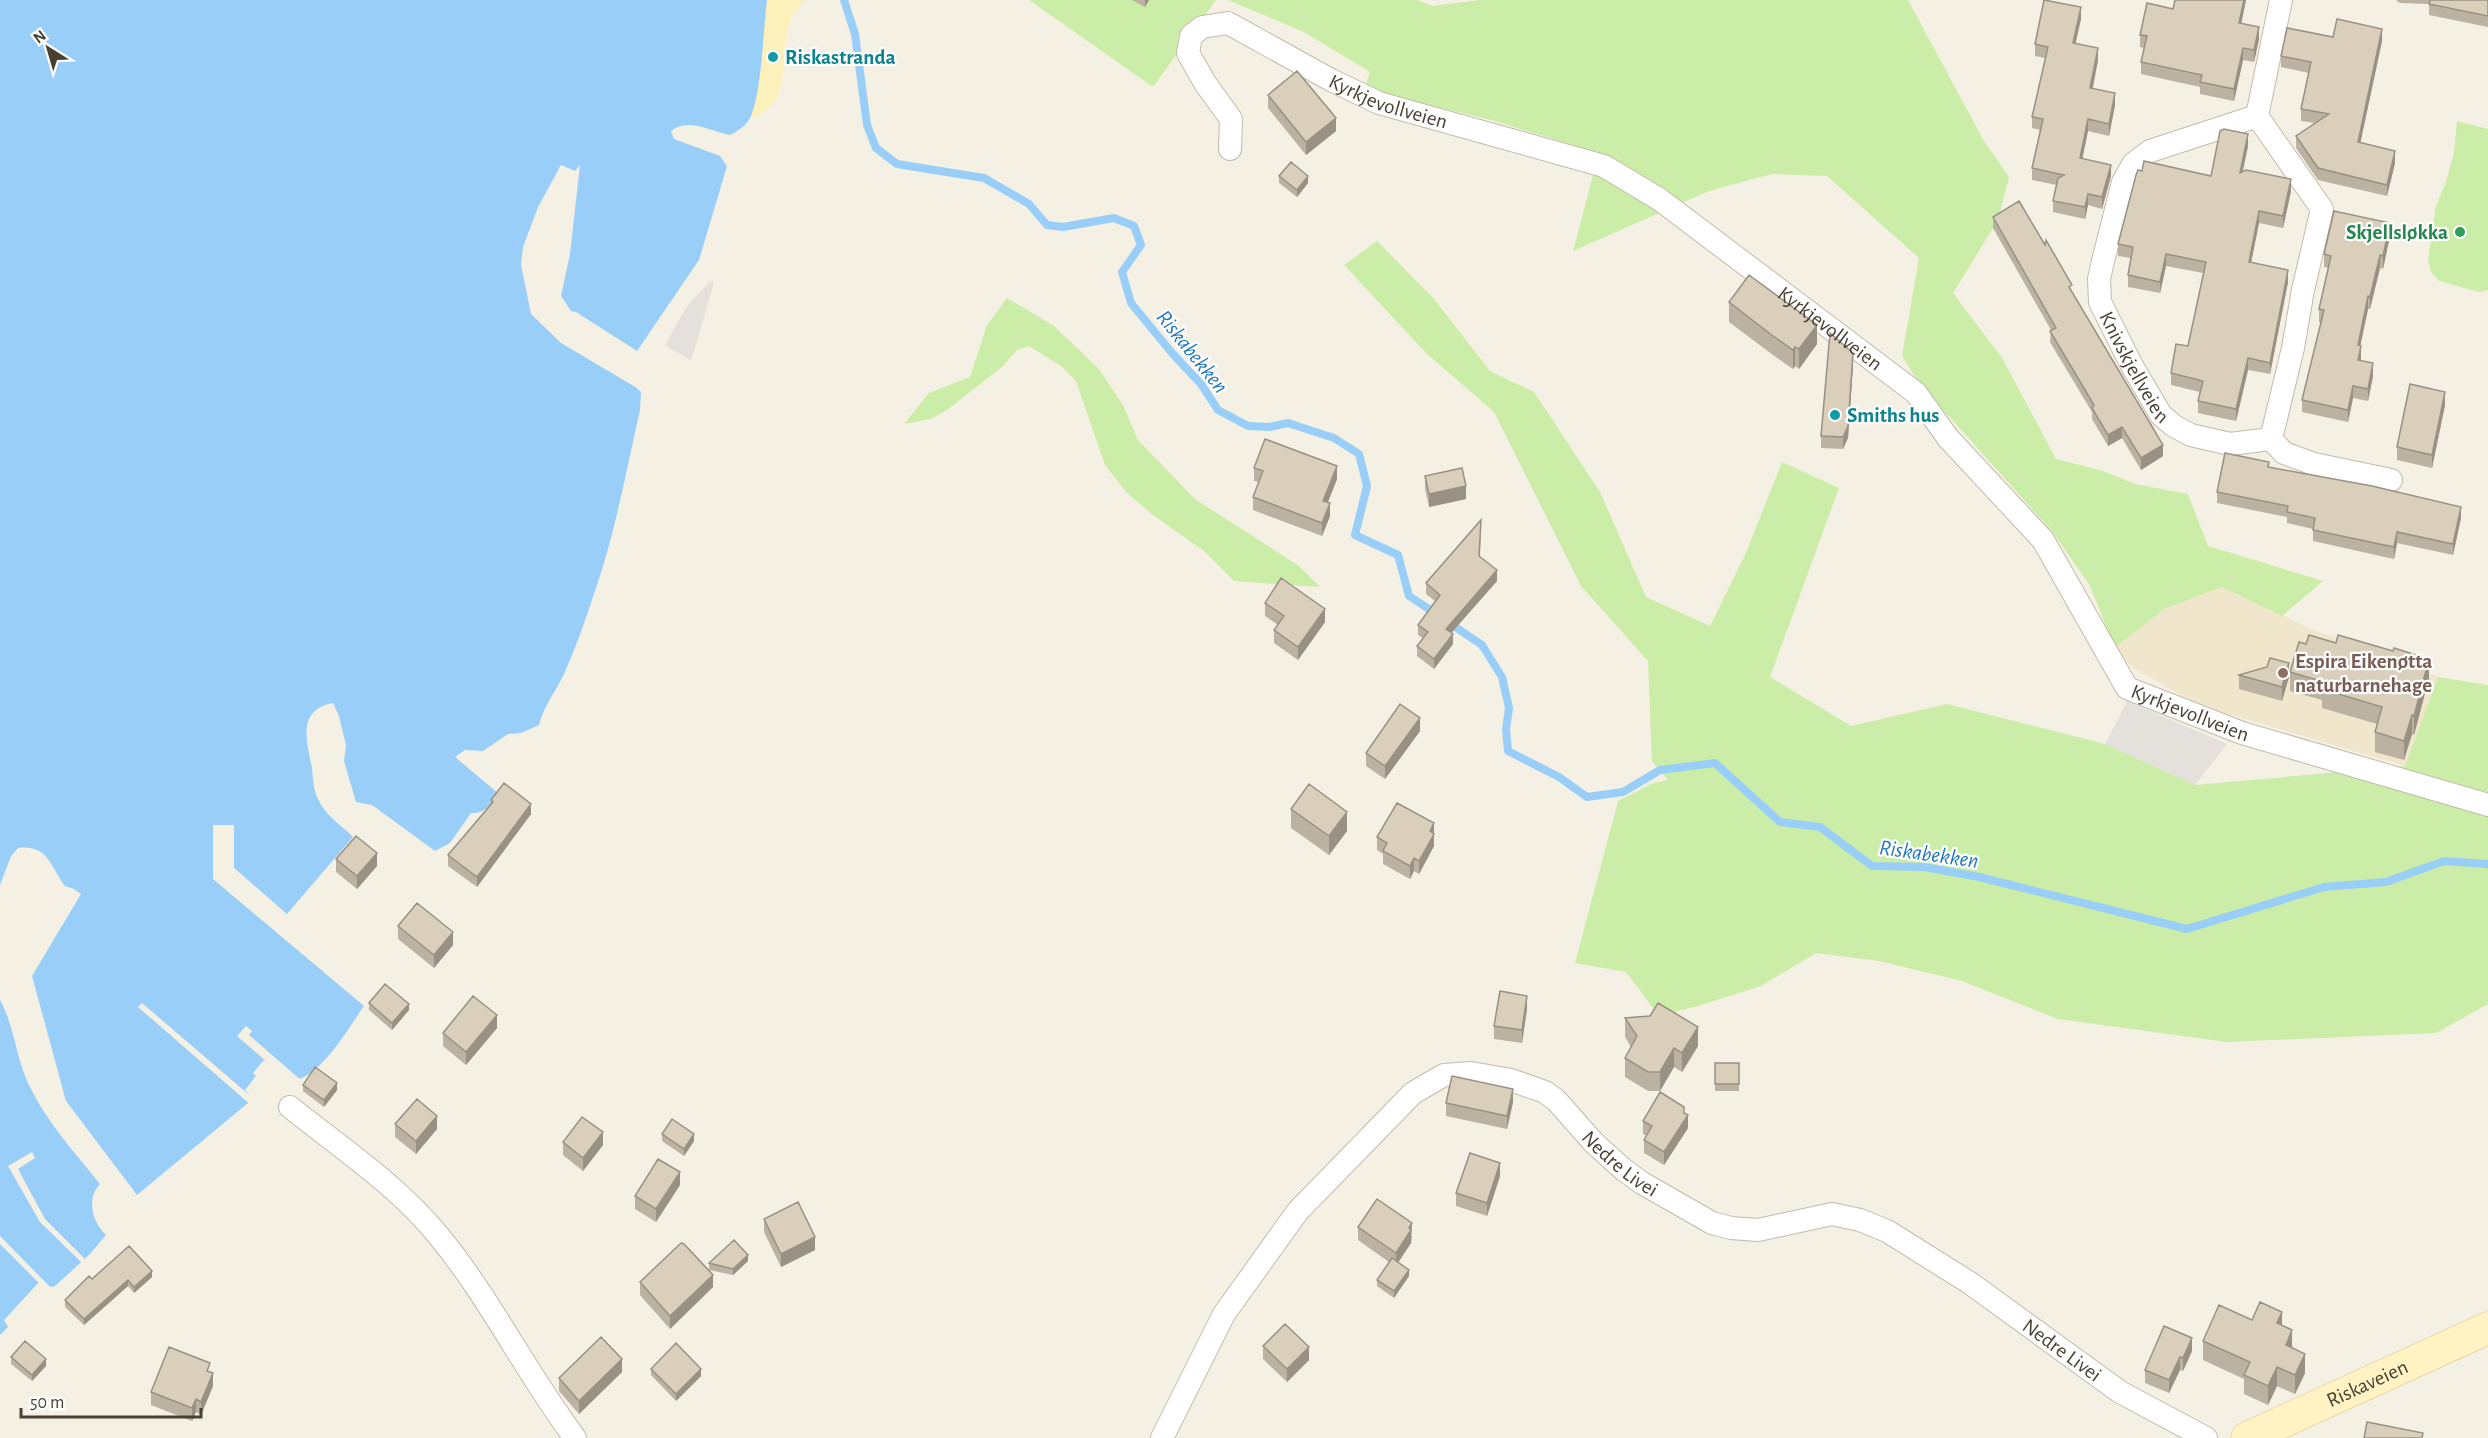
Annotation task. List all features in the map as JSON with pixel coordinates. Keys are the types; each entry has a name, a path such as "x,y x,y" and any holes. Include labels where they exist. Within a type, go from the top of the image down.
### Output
{"main road":[{"name":"Riskaveien","path":"2247,1438 2488,1328"}],"street":[{"path":"2281,0 2257,116 2322,208 2302,290 2293,348 2271,439 2284,453 2314,464 2391,480"},
{"name":"Kyrkjevollveien","path":"1230,149 1231,119 1205,83 1188,53 1191,36 1202,27 1228,22 1331,80 1379,103 1604,166 1659,199 1916,393 1948,438 2043,540 2127,688 2242,733 2488,805"},
{"name":"Knivskjellveien","path":"2257,116 2150,151 2133,164 2123,182 2099,279 2100,302 2131,364 2161,415 2174,426 2191,435 2230,444 2271,439"},
{"name":"Nedre Livei","path":"1162,1438 1224,1314 1298,1211 1413,1093 1444,1075 1471,1073 1512,1080 1545,1092 1556,1100 1594,1143 1624,1170 1641,1183 1713,1223 1731,1228 1758,1230 1832,1214 1860,1220 1887,1231 1970,1283 2120,1392 2206,1438"},
{"path":"290,1107 384,1180 434,1230 455,1256 552,1407 575,1438"}],"shaded area":[{"path":"710,281 714,283 691,361 665,345 687,306"},
{"name":"Espira Eikenøtta naturbarnehage","path":"2222,587 2309,628 2438,677 2405,766 2201,706 2133,668 2115,648 2164,609"},
{"path":"2127,701 2227,744 2195,785 2105,744"}],"green space":[{"path":"1029,0 1216,0 1153,87"},
{"path":"1228,0 1417,0 1432,6 1480,0 1908,0 1984,141 2009,177 1998,220 1953,293 2002,358 2056,459 2103,471 2135,484 2188,494 2208,546 2323,581 2282,616 2222,587 2164,609 2115,648 2090,586 2052,531 1918,382 1902,356 1919,258 1827,176 1772,174 1709,191 1573,251 1599,153 1491,120 1364,89 1370,72 1304,32"},
{"name":"Skjellsløkka","path":"2457,121 2488,129 2488,290 2479,292 2439,281 2431,272 2428,259 2436,206 2446,182 2454,152"},
{"path":"1377,241 1434,299 1490,371 1534,392 1600,492 1646,597 1710,626 1745,555 1782,462 1839,488 1770,677 1851,726 1947,704 2105,744 2196,785 2405,766 2438,677 2488,685 2488,1004 2436,1033 2227,1042 2058,1019 1962,981 1879,961 1816,953 1761,986 1659,1016 1626,972 1575,963 1618,801 1651,784 1668,780 1652,761 1648,661 1581,586 1494,412 1426,353 1344,265"},
{"path":"1007,298 1054,326 1099,369 1123,405 1138,440 1195,499 1299,566 1320,587 1234,581 1204,551 1153,515 1126,492 1105,465 1076,381 1061,366 1029,346 1017,350 1002,367 947,410 931,419 904,424 929,393 970,377 987,325"}],"sand":[{"name":"Riskastranda","path":"767,0 805,0 793,14 787,32 783,77 774,103 764,112 750,118 756,97"}],"water":[{"path":"0,0 767,0 758,91 755,105 747,122 730,135 693,125 685,125 671,131 674,139 720,156 727,166 699,260 637,351 571,311 561,296 570,254 580,165 575,171 561,165 538,207 523,247 521,265 531,314 561,343 641,392 640,410 625,480 601,571 572,656 543,712 539,725 521,733 508,734 483,751 465,750 455,757 499,794 484,810 471,813 450,843 435,851 372,805 356,802 344,761 346,745 339,716 333,703 313,712 307,728 307,738 315,791 325,810 353,837 287,914 234,868 234,825 213,825 213,879 364,1006 334,1050 304,1077 294,1080 264,1060 253,1073 256,1076 245,1090 252,1098 248,1103 137,1195 66,1101 32,976 81,894 65,886 42,853 28,848 18,848 11,856 0,885"},
{"path":"0,1000 9,1020 24,1073 35,1097 61,1136 100,1184 93,1196 92,1210 97,1224 106,1235 89,1255 55,1286 51,1287 40,1281 4,1320 8,1327 0,1335"}],"pier":[{"path":"142,1003 254,1099 251,1105 138,1007"},
{"path":"246,1026 252,1031 249,1035 302,1081 301,1083 290,1082 237,1036"},
{"path":"32,1152 35,1158 18,1169 45,1219 87,1261 83,1264 40,1222 8,1166"},
{"path":"0,1236 53,1290 41,1285 0,1244"}],"building":[{"path":"2044,0 2081,7 2073,43 2098,48 2090,88 2115,93 2109,124 2088,119 2080,158 2111,165 2102,197 2088,194 2085,207 2053,201 2058,178 2064,175 2032,168 2043,119 2032,117 2048,47 2035,44"},
{"path":"2175,0 2244,0 2239,23 2259,27 2254,50 2243,48 2234,89 2200,82 2202,75 2141,62 2147,36 2140,35 2147,3 2173,9"},
{"path":"2430,0 2488,0 2488,16 2429,4"},
{"path":"2337,19 2382,29 2358,142 2395,151 2387,185 2318,168 2296,136 2329,114 2301,109 2311,62 2281,56 2287,28 2333,37"},
{"path":"1297,71 1336,118 1306,142 1268,95"},
{"path":"2224,129 2248,134 2240,173 2246,170 2291,179 2283,216 2259,211 2249,262 2288,270 2270,363 2248,358 2236,409 2198,401 2203,381 2171,373 2176,344 2188,346 2206,262 2166,254 2160,282 2128,275 2133,247 2118,244 2136,175 2138,170 2142,171 2144,161 2211,176 2220,131"},
{"path":"1291,162 1308,176 1297,190 1279,176"},
{"path":"2019,201 2045,245 2046,240 2072,285 2069,287 2163,445 2141,458 2122,427 2108,435 2092,408 2094,405 2050,331 2056,328 1993,217"},
{"path":"2334,211 2390,223 2383,256 2380,255 2370,297 2368,296 2358,345 2361,346 2358,360 2373,363 2368,389 2353,386 2348,410 2302,400 2324,310 2319,309 2331,256 2324,254"},
{"path":"1749,275 1817,325 1799,349 1795,347 1793,350 1729,302"},
{"name":"Smiths hus","path":"1830,333 1853,353 1848,426 1843,437 1821,436"},
{"path":"2410,384 2445,392 2432,455 2397,447"},
{"path":"1265,439 1337,466 1323,501 1330,503 1322,523 1253,497 1263,471 1254,468"},
{"path":"2225,453 2269,462 2268,467 2372,486 2461,507 2453,544 2397,532 2394,547 2313,530 2315,518 2287,512 2288,506 2217,492"},
{"path":"1462,468 1466,486 1429,494 1425,476"},
{"path":"1481,520 1479,556 1497,570 1446,629 1453,634 1434,659 1417,646 1428,632 1418,625 1440,595 1426,583"},
{"path":"1281,578 1325,609 1298,647 1274,630 1284,616 1265,603"},
{"path":"2309,635 2336,643 2338,635 2429,659 2414,716 2412,715 2404,741 2375,732 2382,707 2322,689 2324,682 2290,672 2299,642 2306,644"},
{"path":"2270,658 2289,663 2282,687 2239,675 2267,667"},
{"path":"1400,704 1420,718 1385,766 1366,753"},
{"path":"504,783 531,804 477,877 448,855 493,802 491,800"},
{"path":"1309,784 1347,812 1329,836 1291,809"},
{"path":"1397,803 1434,823 1430,831 1434,834 1419,861 1414,858 1410,866 1383,851 1387,843 1377,837"},
{"path":"356,836 377,853 357,876 336,859"},
{"path":"417,903 453,932 434,955 398,926"},
{"path":"385,984 409,1004 392,1023 369,1003"},
{"path":"1500,991 1527,996 1522,1030 1494,1026"},
{"path":"473,996 497,1015 466,1052 443,1033"},
{"path":"1658,1003 1698,1027 1682,1053 1674,1048 1660,1072 1648,1072 1625,1058 1637,1036 1625,1018 1650,1016"},
{"path":"1715,1063 1739,1063 1739,1084 1715,1084"},
{"path":"315,1067 337,1083 324,1100 303,1085"},
{"path":"1452,1076 1513,1089 1507,1116 1446,1103"},
{"path":"1660,1092 1684,1107 1684,1113 1688,1115 1664,1152 1644,1140 1652,1126 1643,1121"},
{"path":"417,1099 437,1116 416,1141 395,1124"},
{"path":"582,1117 603,1132 583,1158 563,1142"},
{"path":"672,1119 694,1134 684,1149 662,1134"},
{"path":"1470,1153 1500,1163 1487,1203 1456,1193"},
{"path":"658,1159 680,1172 656,1209 635,1196"},
{"path":"1377,1199 1412,1223 1409,1228 1411,1230 1396,1253 1358,1227"},
{"path":"798,1202 815,1237 781,1254 764,1219"},
{"path":"734,1240 748,1255 733,1269 709,1263"},
{"path":"681,1243 713,1275 670,1316 640,1282"},
{"path":"129,1246 152,1271 134,1287 128,1280 84,1319 65,1300 89,1276 92,1279"},
{"path":"1392,1258 1409,1270 1394,1291 1377,1280"},
{"path":"2260,1302 2282,1312 2277,1323 2292,1330 2286,1345 2305,1354 2295,1375 2277,1367 2268,1386 2244,1375 2250,1362 2203,1341 2219,1305 2252,1320"},
{"path":"1285,1324 1309,1347 1287,1369 1263,1346"},
{"path":"2164,1326 2192,1338 2169,1380 2145,1370"},
{"path":"601,1337 622,1359 579,1401 559,1378"},
{"path":"25,1341 46,1359 32,1375 11,1357"},
{"path":"676,1343 701,1369 676,1394 651,1369"},
{"path":"169,1347 210,1363 207,1371 213,1373 201,1402 196,1399 192,1408 151,1392"},
{"path":"2367,1422 2423,1433 2422,1438 2364,1438"}],"waterway":[{"name":"Riskabekken","path":"844,0 855,34 867,125 876,148 897,164 984,178 1029,204 1047,225 1063,227 1114,218 1134,226 1141,245 1122,272 1131,303 1201,384 1218,410 1248,426 1269,427 1288,423 1334,438 1359,454 1367,486 1355,535 1398,555 1409,596 1438,615"},
{"name":"Riskabekken","path":"1448,622 1482,645 1502,677 1509,708 1506,729 1508,751 1559,777 1587,797 1623,792 1660,770 1715,763 1780,822 1820,827 1872,866 1924,867 1979,877 2187,929 2324,887 2386,882 2444,861 2488,864"}],"place":[{"name":"Riskastranda","path":"773,57"},
{"name":"Skjellsløkka","path":"2460,232"},
{"name":"Smiths hus","path":"1835,415"},
{"name":"Espira Eikenøtta naturbarnehage","path":"2283,673"}]}
